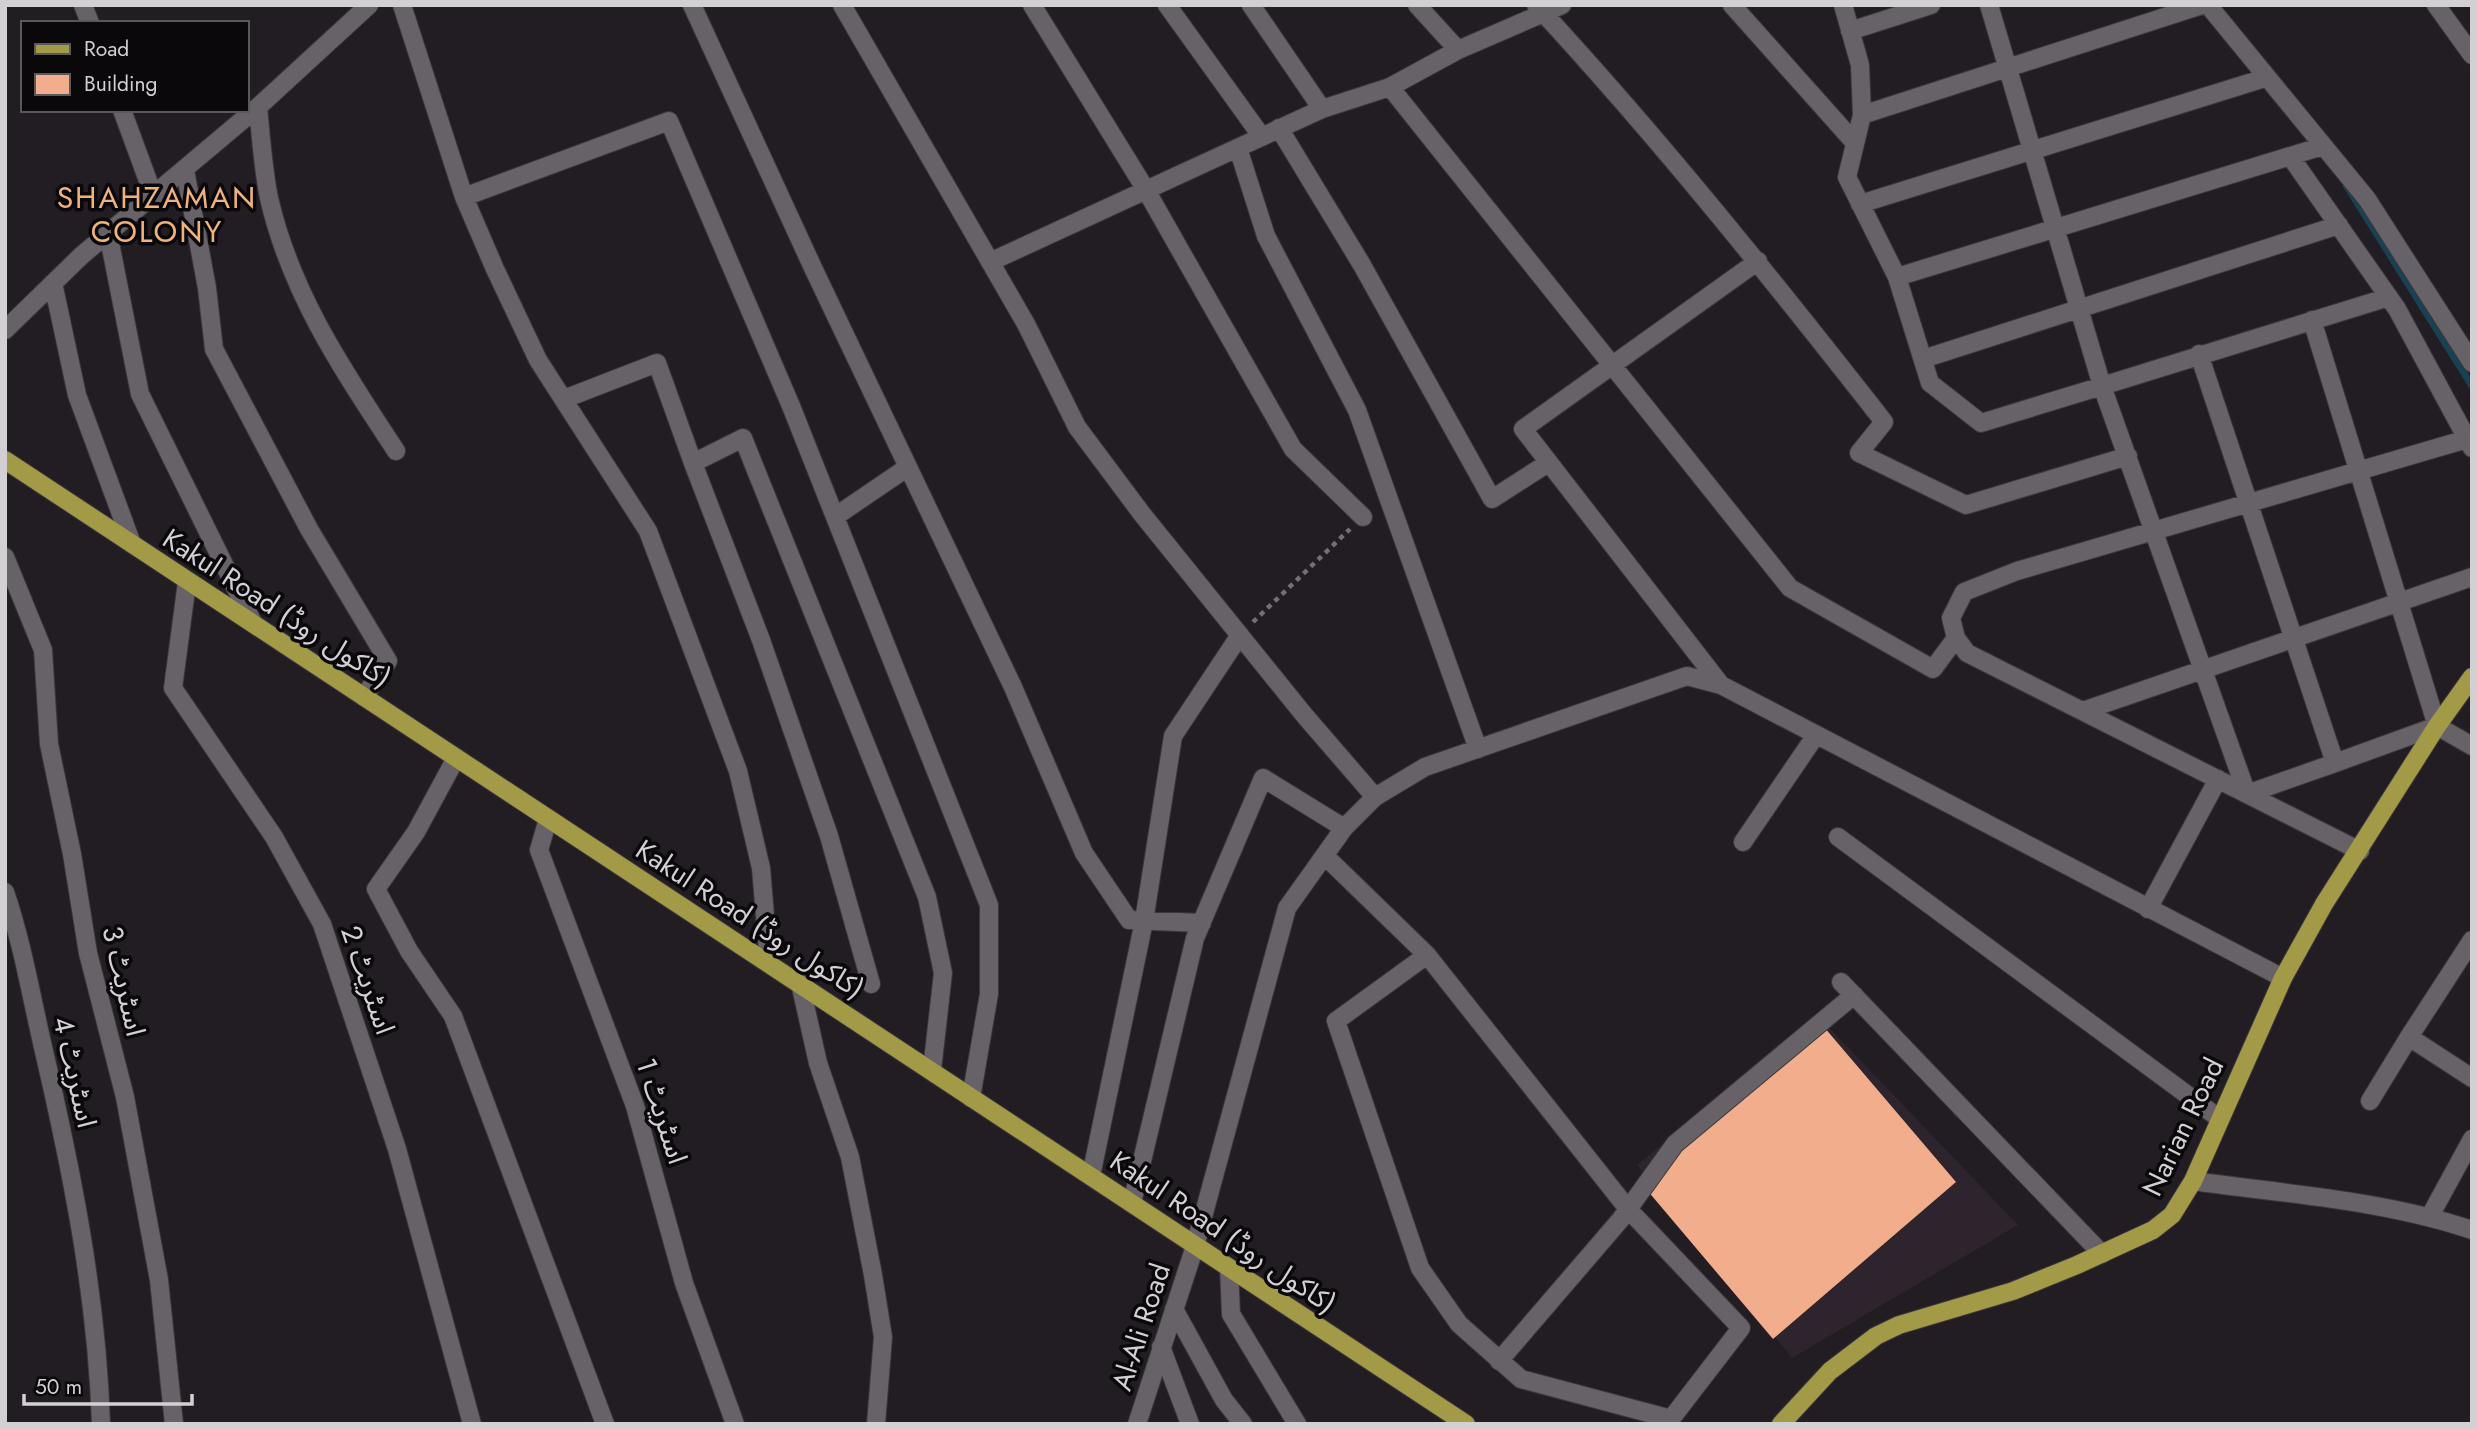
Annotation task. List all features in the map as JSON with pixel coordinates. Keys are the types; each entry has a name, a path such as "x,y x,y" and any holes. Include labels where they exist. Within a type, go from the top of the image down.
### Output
{"main road":[{"name":"Kakul Road (کاکول روڈ)","path":"5,460 1466,1424"},
{"name":"Narian Road","path":"1782,1424 1830,1371 1876,1336 1899,1325 2013,1291 2153,1230 2172,1215 2193,1181 2283,978 2325,904 2437,726 2472,677"}],"street":[{"path":"5,330 108,233 258,107 369,5"},
{"path":"402,5 464,197 538,360 648,531 738,771 761,868 769,963"},
{"path":"692,5 1013,687 1084,853 1129,920 1202,923"},
{"path":"842,5 1026,324 1077,427 1142,514 1375,797"},
{"path":"1032,5 1146,190 1293,449 1363,517"},
{"path":"1167,5 1262,137"},
{"path":"1251,5 1322,108"},
{"path":"1417,5 1458,50"},
{"path":"990,262 1322,108 1390,87 1539,9 1562,5"},
{"path":"1732,5 1855,143"},
{"path":"1843,5 1860,65 1862,114 1847,177 1898,277 1930,383 1981,423 2389,297"},
{"path":"1850,31 1931,5"},
{"path":"1989,5 2102,386 2247,794"},
{"path":"1862,114 2202,5"},
{"path":"2208,5 2265,78 2367,199 2472,363"},
{"path":"2436,5 2472,55"},
{"path":"1539,9 1648,130 1758,261 1884,422 1859,453 1966,505 2127,456"},
{"path":"1860,204 2265,78"},
{"path":"1390,87 1790,588 1933,669 1956,638"},
{"path":"258,107 269,197 285,255 298,289 328,348 396,451"},
{"path":"123,112 154,197"},
{"path":"464,197 669,121 836,516 989,905 989,994 971,1098"},
{"path":"1279,128 1362,265 1492,499 1548,463"},
{"path":"1898,277 2323,146"},
{"path":"1238,148 1266,236 1357,410 1478,748"},
{"path":"2290,156 2389,297 2469,444 2358,472 2017,571 1964,592 1951,618 1956,638 1967,653 2360,851"},
{"path":"185,170 207,288 214,349 309,529 388,661 364,697"},
{"path":"1923,359 2339,225"},
{"path":"108,233 140,394 253,624"},
{"path":"1758,261 1523,429 1721,685 2283,978"},
{"path":"53,283 77,395 131,544"},
{"path":"2312,320 2437,726 2472,746"},
{"path":"2199,354 2246,504 2335,763"},
{"path":"564,398 657,363 761,640 820,810 871,984"},
{"path":"693,463 743,438 927,898 943,974 932,1070"},
{"path":"836,516 908,467"},
{"name":"اسٹریٹ 3","path":"5,557 43,650 52,757 72,854 88,953 125,1097 157,1267 174,1424"},
{"path":"2083,711 2293,641 2472,577"},
{"name":"اسٹریٹ 2","path":"187,582 173,688 274,837 322,924 397,1149 472,1424"},
{"path":"1091,1176 1144,921 1173,736 1240,635"},
{"name":"Al-Ali Road","path":"1137,1424 1195,1247 1287,908 1344,828 1375,797 1425,767 1687,676 1721,685"},
{"path":"2247,794 2437,726"},
{"path":"1743,842 1816,735"},
{"path":"456,758 416,832 376,889 408,951 453,1016 605,1424"},
{"path":"1132,1203 1195,938 1262,778 1344,828"},
{"path":"2148,909 2218,779"},
{"name":"اسٹریٹ 1","path":"548,819 538,850 635,1107 684,1283 734,1424"},
{"path":"1838,837 2220,1119"},
{"path":"1325,856 1427,955 1629,1209 1741,1328 1671,1419 1521,1378 1459,1325 1420,1268 1336,1021 1427,955"},
{"name":"اسٹریٹ 4","path":"5,892 61,1128 88,1265 99,1359 101,1424"},
{"path":"2370,1101 2472,940"},
{"path":"1841,982 2102,1254"},
{"path":"800,983 818,1063 850,1157 873,1275 883,1337 876,1424"},
{"path":"1499,1361 1629,1209 1675,1144 1854,995"},
{"path":"2409,1037 2472,1078"},
{"path":"2430,1216 2472,1139"},
{"path":"2193,1181 2430,1216 2472,1230"},
{"path":"1229,1268 1231,1314 1297,1424"},
{"path":"1174,1309 1224,1400 1243,1424"},
{"path":"1161,1347 1190,1424"}],"path":[{"path":"1240,635 1363,517"}],"shaded area":[{"path":"1818,1016 2018,1225 1792,1358 1637,1165"}],"building":[{"path":"1824,1027 1956,1182 1773,1339 1641,1183"}],"waterway":[{"path":"2346,185 2472,386"}],"district":[{"name":"SHAHZAMAN COLONY","path":"157,214"}]}
